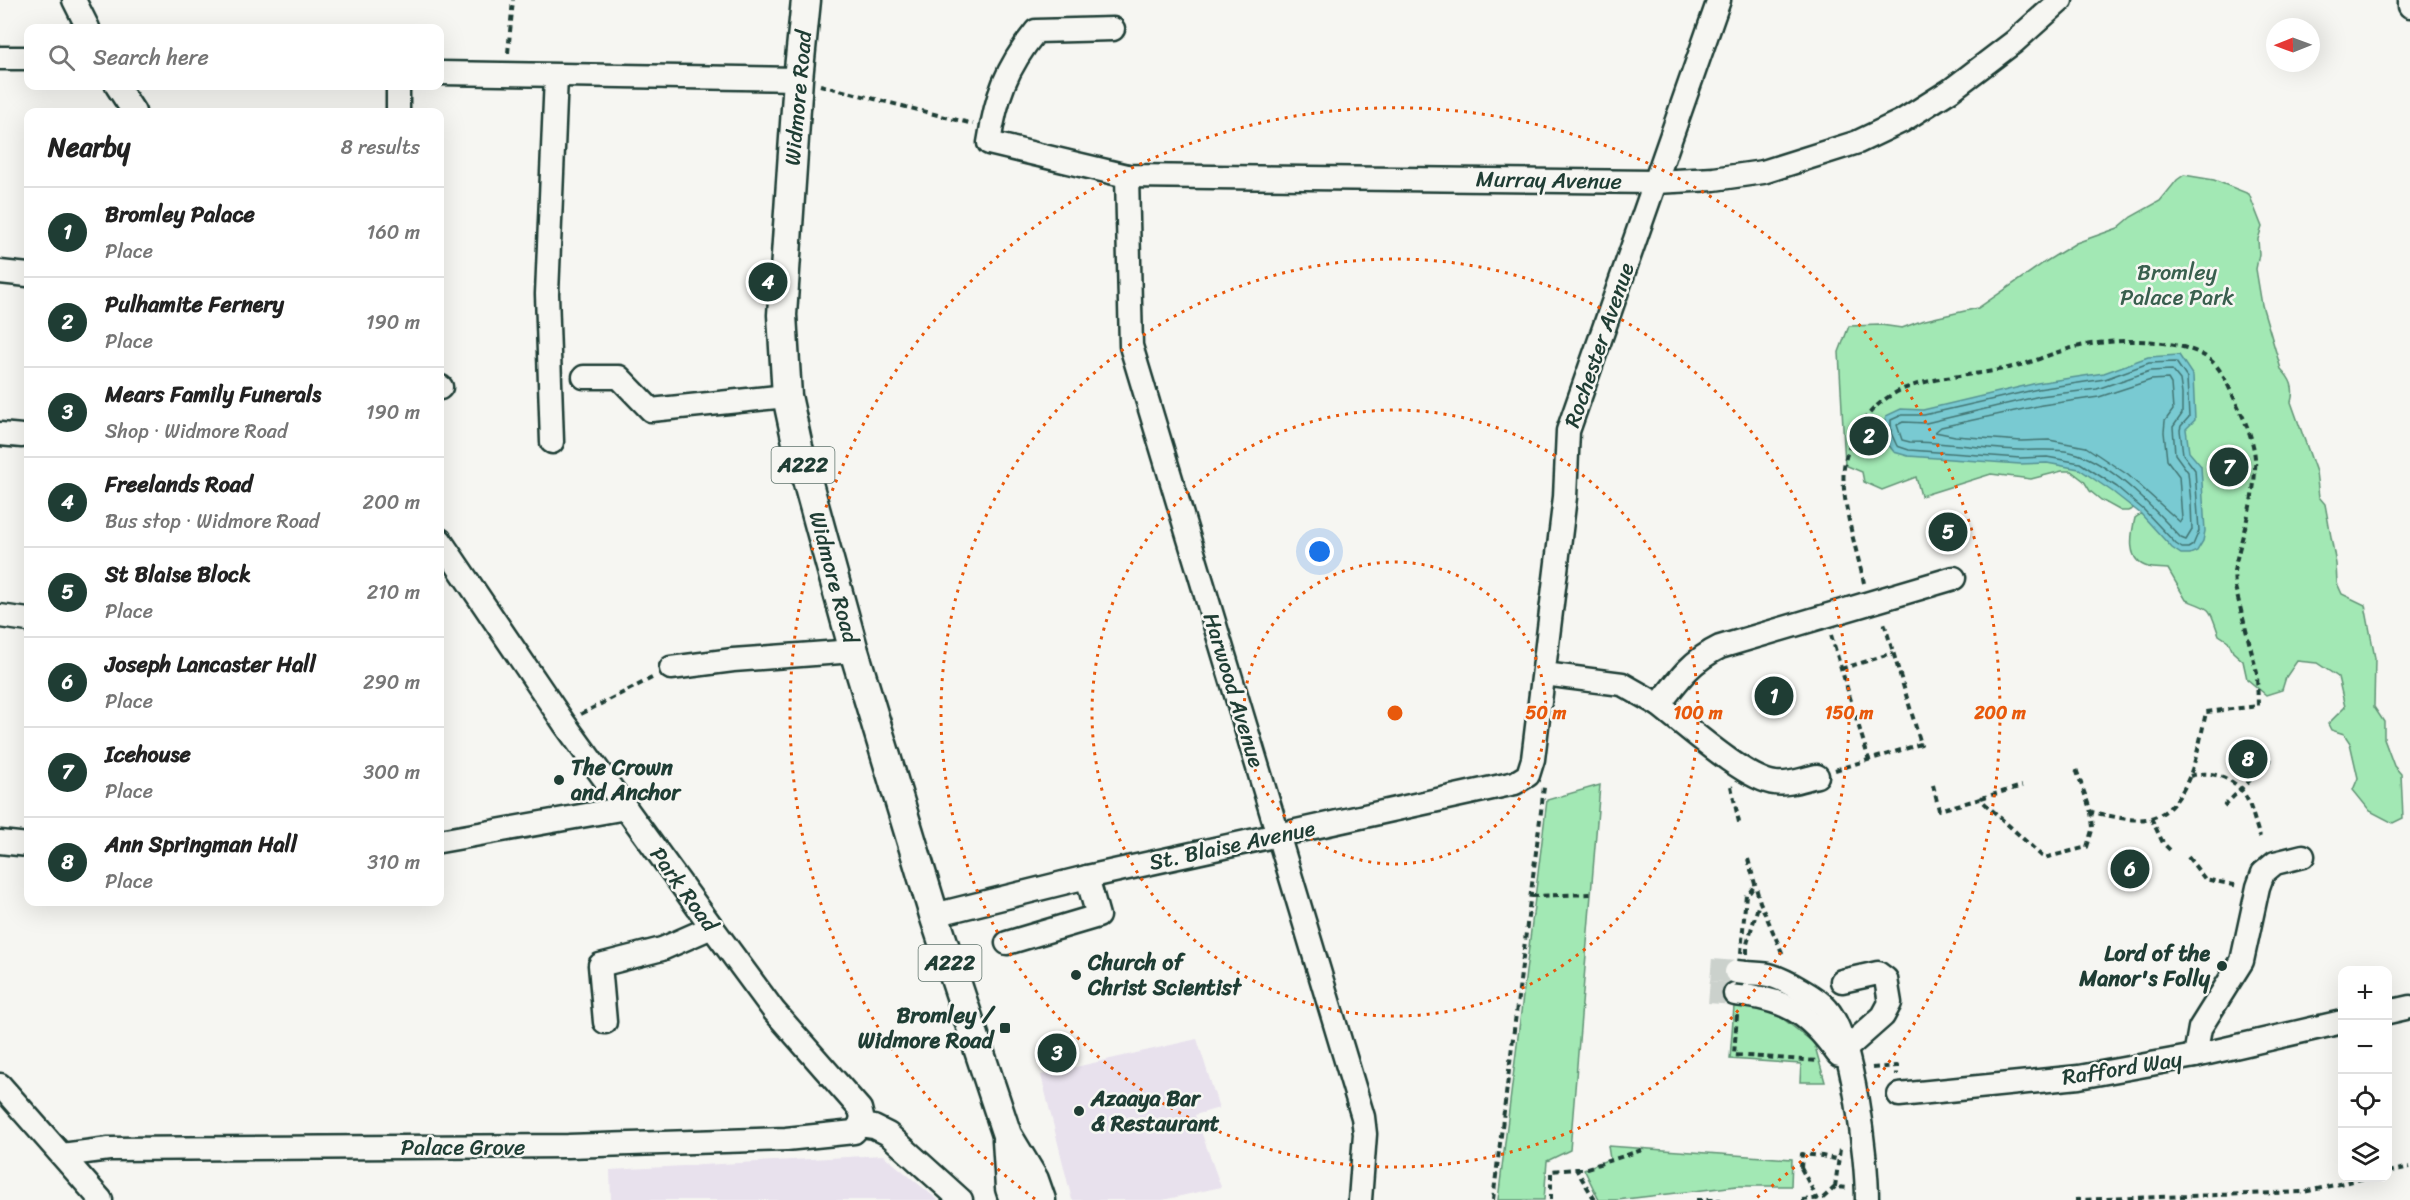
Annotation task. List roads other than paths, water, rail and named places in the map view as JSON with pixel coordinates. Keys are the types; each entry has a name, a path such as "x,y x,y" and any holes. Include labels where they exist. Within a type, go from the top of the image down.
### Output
{"main road":[{"name":"Widmore Road","path":"806,0 798,79 782,315 787,396 798,447 854,651 934,915 1007,1135 1034,1180 1041,1200"},
{"name":"Widmore Road","path":"1007,1135 1011,1196"}],"street":[{"path":"74,0 86,24"},
{"name":"Rochester Avenue","path":"1528,775 1533,759 1565,497 1568,431 1719,0"},
{"name":"Murray Avenue","path":"1113,29 1036,31 1001,84 990,136 1127,176 1655,182 1714,179 1763,172 1858,142 1902,121 1952,90 2014,42 2061,0"},
{"path":"2410,0 2410,6"},
{"path":"0,58 24,58"},
{"path":"444,73 798,79"},
{"path":"552,442 547,294 556,76"},
{"path":"120,90 131,108"},
{"path":"398,90 398,108"},
{"name":"Harwood Avenue","path":"1127,176 1131,346 1363,1118 1365,1134 1360,1200"},
{"path":"0,272 24,275"},
{"path":"584,376 620,377 651,410 787,396"},
{"name":"Park Road","path":"444,546 564,723 774,1011 860,1109 862,1117 860,1125"},
{"path":"1659,705 1681,675 1703,656 1720,647 1954,578"},
{"path":"0,616 24,619"},
{"path":"671,668 732,660 854,651"},
{"path":"1544,674 1622,684 1659,705 1731,762 1756,777 1787,784 1817,776"},
{"name":"St. Blaise Avenue","path":"934,915 1087,877 1515,783 1528,775"},
{"path":"444,840 626,808"},
{"path":"0,842 24,845"},
{"path":"2195,1056 2200,1028 2242,961 2263,873 2275,863 2303,856"},
{"path":"1006,943 1098,916 1087,877"},
{"path":"605,1022 600,965 662,949 712,927"},
{"path":"1741,973 1772,976 1827,1008 1843,1037 1845,1058 1858,1105 1867,1194"},
{"path":"1842,981 1878,973 1886,979 1890,1003 1883,1016 1845,1058"},
{"path":"2392,1011 2410,1007"},
{"name":"Rafford Way","path":"1909,1087 2079,1077 2195,1056 2338,1024"},
{"path":"0,1085 100,1200"},
{"path":"860,1125 874,1127 888,1134 961,1200"},
{"name":"Palace Grove","path":"62,1155 109,1149 568,1146 786,1139 854,1132 860,1125"}],"water":[{"path":"2179,355 2193,376 2195,420 2186,429 2189,452 2201,466 2205,531 2203,541 2197,551 2190,554 2181,554 2172,548 2141,514 2079,469 2047,463 2020,464 1908,456 1894,452 1885,436 1886,416 1901,409 1923,410 2037,383 2104,373 2148,357"}],"tunnel":[{"path":"1711,970 1736,972"},
{"path":"1709,992 1735,994"}],"place":[{"name":"Freelands Road","path":"768,282"},
{"name":"Pulhamite Fernery","path":"1869,436"},
{"name":"Icehouse","path":"2229,467"},
{"name":"St Blaise Block","path":"1948,532"},
{"name":"Bromley Palace","path":"1774,696"},
{"name":"Ann Springman Hall","path":"2248,759"},
{"name":"The Crown and Anchor","path":"559,780"},
{"name":"Joseph Lancaster Hall","path":"2130,869"},
{"name":"Lord of the Manor's Folly","path":"2222,966"},
{"name":"Church of Christ Scientist","path":"1076,975"},
{"name":"Bromley / Widmore Road","path":"1005,1028"},
{"name":"Mears Family Funerals","path":"1057,1053"},
{"name":"Azaaya Bar & Restaurant","path":"1079,1111"}],"park label":[{"name":"Bromley Palace Park","path":"2177,284"}]}
